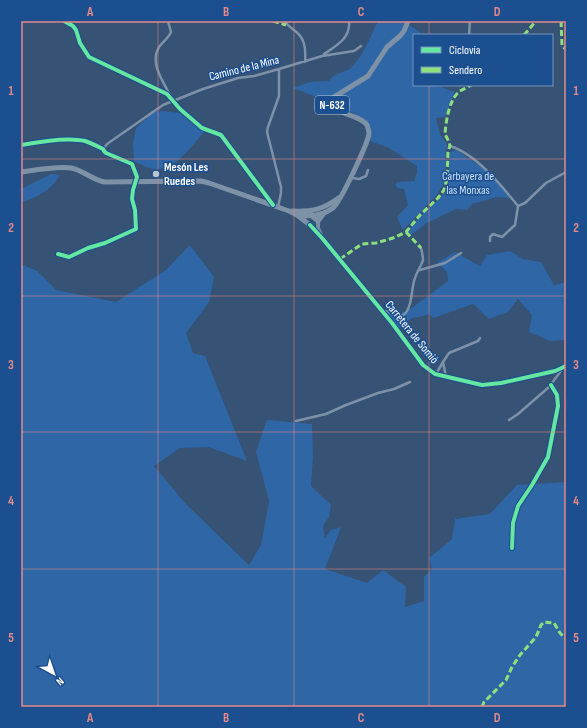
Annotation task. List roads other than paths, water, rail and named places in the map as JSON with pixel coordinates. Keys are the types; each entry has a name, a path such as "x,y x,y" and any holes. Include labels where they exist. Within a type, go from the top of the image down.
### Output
{"highway":[{"name":"N-632","path":"21,172 65,168 77,170 100,181 209,183 276,206 297,215 313,216 324,213 336,206 342,196 367,140 368,129 363,121 335,109 331,101 334,97 368,76 387,47 400,36 408,21"},
{"name":"N-632","path":"289,211 314,210 328,206 342,196"},
{"path":"297,215 310,225 316,212 328,206"},
{"path":"305,211 318,221 324,213"}],"street":[{"path":"64,21 73,26 76,30 80,43 90,57 167,94 185,114 202,128 221,135 276,206 282,193 267,132 279,96 279,69"},
{"path":"168,21 171,32 158,49 156,65 173,101"},
{"path":"285,21 286,25 299,34 305,44 305,62"},
{"path":"322,56 342,43 350,27 349,21"},
{"path":"469,34 470,21"},
{"path":"322,56 354,51 361,46"},
{"name":"Camino de la Mina","path":"103,149 107,144 137,124 151,112 163,105 203,88 238,78 254,76 322,56"},
{"path":"21,145 70,140 85,141 103,149 106,153 132,164 137,177 132,190 136,229 105,243 88,248 69,258 58,254"},
{"path":"450,146 460,150 484,167 518,206"},
{"path":"351,178 359,180 366,176 368,170"},
{"path":"518,206 525,203 546,183 566,172"},
{"path":"490,240 492,234 502,237 515,225 518,206"},
{"path":"318,221 318,228 322,238"},
{"name":"Carretera de Somió","path":"310,225 350,271 423,366 435,374 446,378 482,385 501,383 565,368"},
{"path":"382,311 387,311 396,317 403,316 407,313 415,277 419,270 423,256 421,248"},
{"path":"419,270 445,263 461,253"},
{"path":"435,374 449,354 478,341 480,338"},
{"path":"443,362 446,378"},
{"path":"509,420 551,385 565,368"},
{"path":"296,421 326,414 346,405 410,382"},
{"path":"512,548 513,523 518,506 548,457 558,406 557,395 551,385"}],"waterway":[{"path":"21,704 28,707"}],"place":[{"name":"Mesón Les Ruedes","path":"156,174"}],"park label":[{"name":"Carbayera de las Monxas","path":"468,183"}]}
